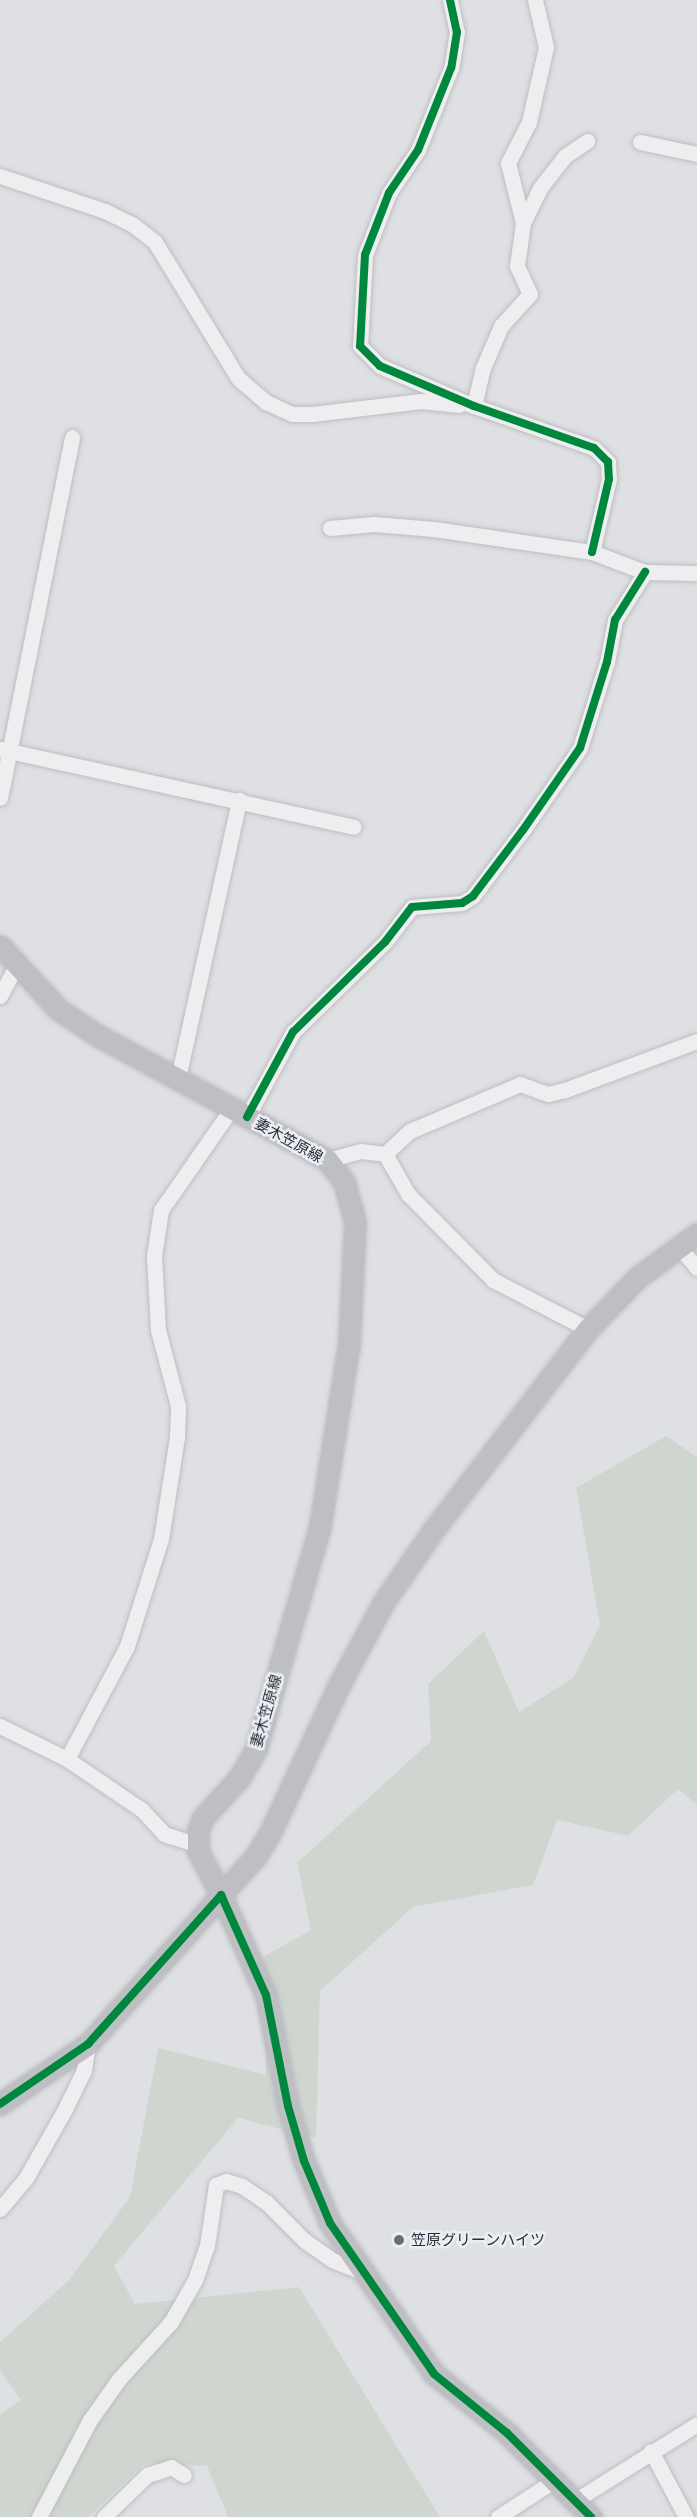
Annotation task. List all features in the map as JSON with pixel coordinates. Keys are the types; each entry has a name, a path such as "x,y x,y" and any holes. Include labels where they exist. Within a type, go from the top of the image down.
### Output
{"main road":[{"name":"妻木笠原線","path":"0,946 59,1010 97,1035 327,1160 344,1182 356,1222 349,1343 322,1515 256,1749 239,1778 202,1819 195,1844"},
{"path":"0,2104 88,2044 256,1856 270,1833 340,1683 384,1603 434,1529 588,1329 638,1277 697,1234"},
{"path":"195,1844 255,1963 266,1995 288,2106 318,2200 330,2223 434,2374 507,2433 591,2517"}],"street":[{"path":"450,0 457,32 451,68 418,150 389,193 365,255 360,346 380,366 474,406 594,448 608,462 609,479 592,552"},
{"path":"523,223 508,163 529,122 546,47 535,0"},
{"path":"474,406 483,368 501,326 530,294 517,266 523,223 540,188 565,156 587,141"},
{"path":"640,142 697,154"},
{"path":"0,176 105,211 132,224 155,242 238,378 266,402 292,414 312,414 421,401 474,406"},
{"path":"0,798 5,750 72,437"},
{"path":"330,528 374,524 434,529 592,552 645,572 697,573"},
{"path":"68,1760 127,1647 161,1539 177,1437 178,1406 158,1330 154,1256 161,1210 240,1113 293,1032 385,942 412,907 462,903 473,896 523,830 580,748 607,662 615,620 645,572"},
{"path":"5,750 354,827"},
{"path":"178,1078 239,800"},
{"path":"0,996 16,966"},
{"path":"327,1160 361,1151 385,1154 410,1131 520,1084 548,1094 697,1041"},
{"path":"385,1154 408,1194 493,1280 588,1329"},
{"path":"678,1246 697,1268"},
{"path":"0,1726 68,1760 142,1810 164,1834 195,1844"},
{"path":"0,2209 26,2178 64,2109 84,2070 88,2044"},
{"path":"39,2517 90,2420 119,2379 171,2322 195,2280 207,2246 216,2185 226,2181 242,2186 323,2254 368,2275"},
{"path":"576,2500 697,2424"},
{"path":"651,2451 687,2517 697,2512"},
{"path":"104,2517 147,2475 171,2467 184,2475"},
{"path":"498,2517 555,2480"}],"shaded area":[{"path":"666,1436 697,1457 697,1805 678,1789 628,1836 557,1820 533,1885 413,1907 320,1991 316,2138 238,2118 114,2266 135,2304 299,2287 440,2517 228,2517 207,2466 145,2463 88,2517 0,2517 0,2415 21,2400 0,2370 0,2342 69,2280 130,2197 158,2048 266,2075 263,1957 311,1930 297,1863 431,1741 428,1684 484,1631 519,1712 573,1678 600,1625 576,1488"}],"cycle path":[{"path":"450,0 457,32 451,68 418,150 389,193 365,255 360,346 380,366 474,406 594,448 608,462 609,479 592,552"},
{"path":"247,1117 293,1032 385,942 412,907 462,903 473,896 523,830 580,748 607,662 615,620 645,572"},
{"path":"0,2104 88,2044 221,1895 266,1995 288,2106 304,2161 330,2223 434,2374 507,2433 591,2517"}],"place":[{"name":"笠原グリーンハイツ","path":"399,2240"}]}
